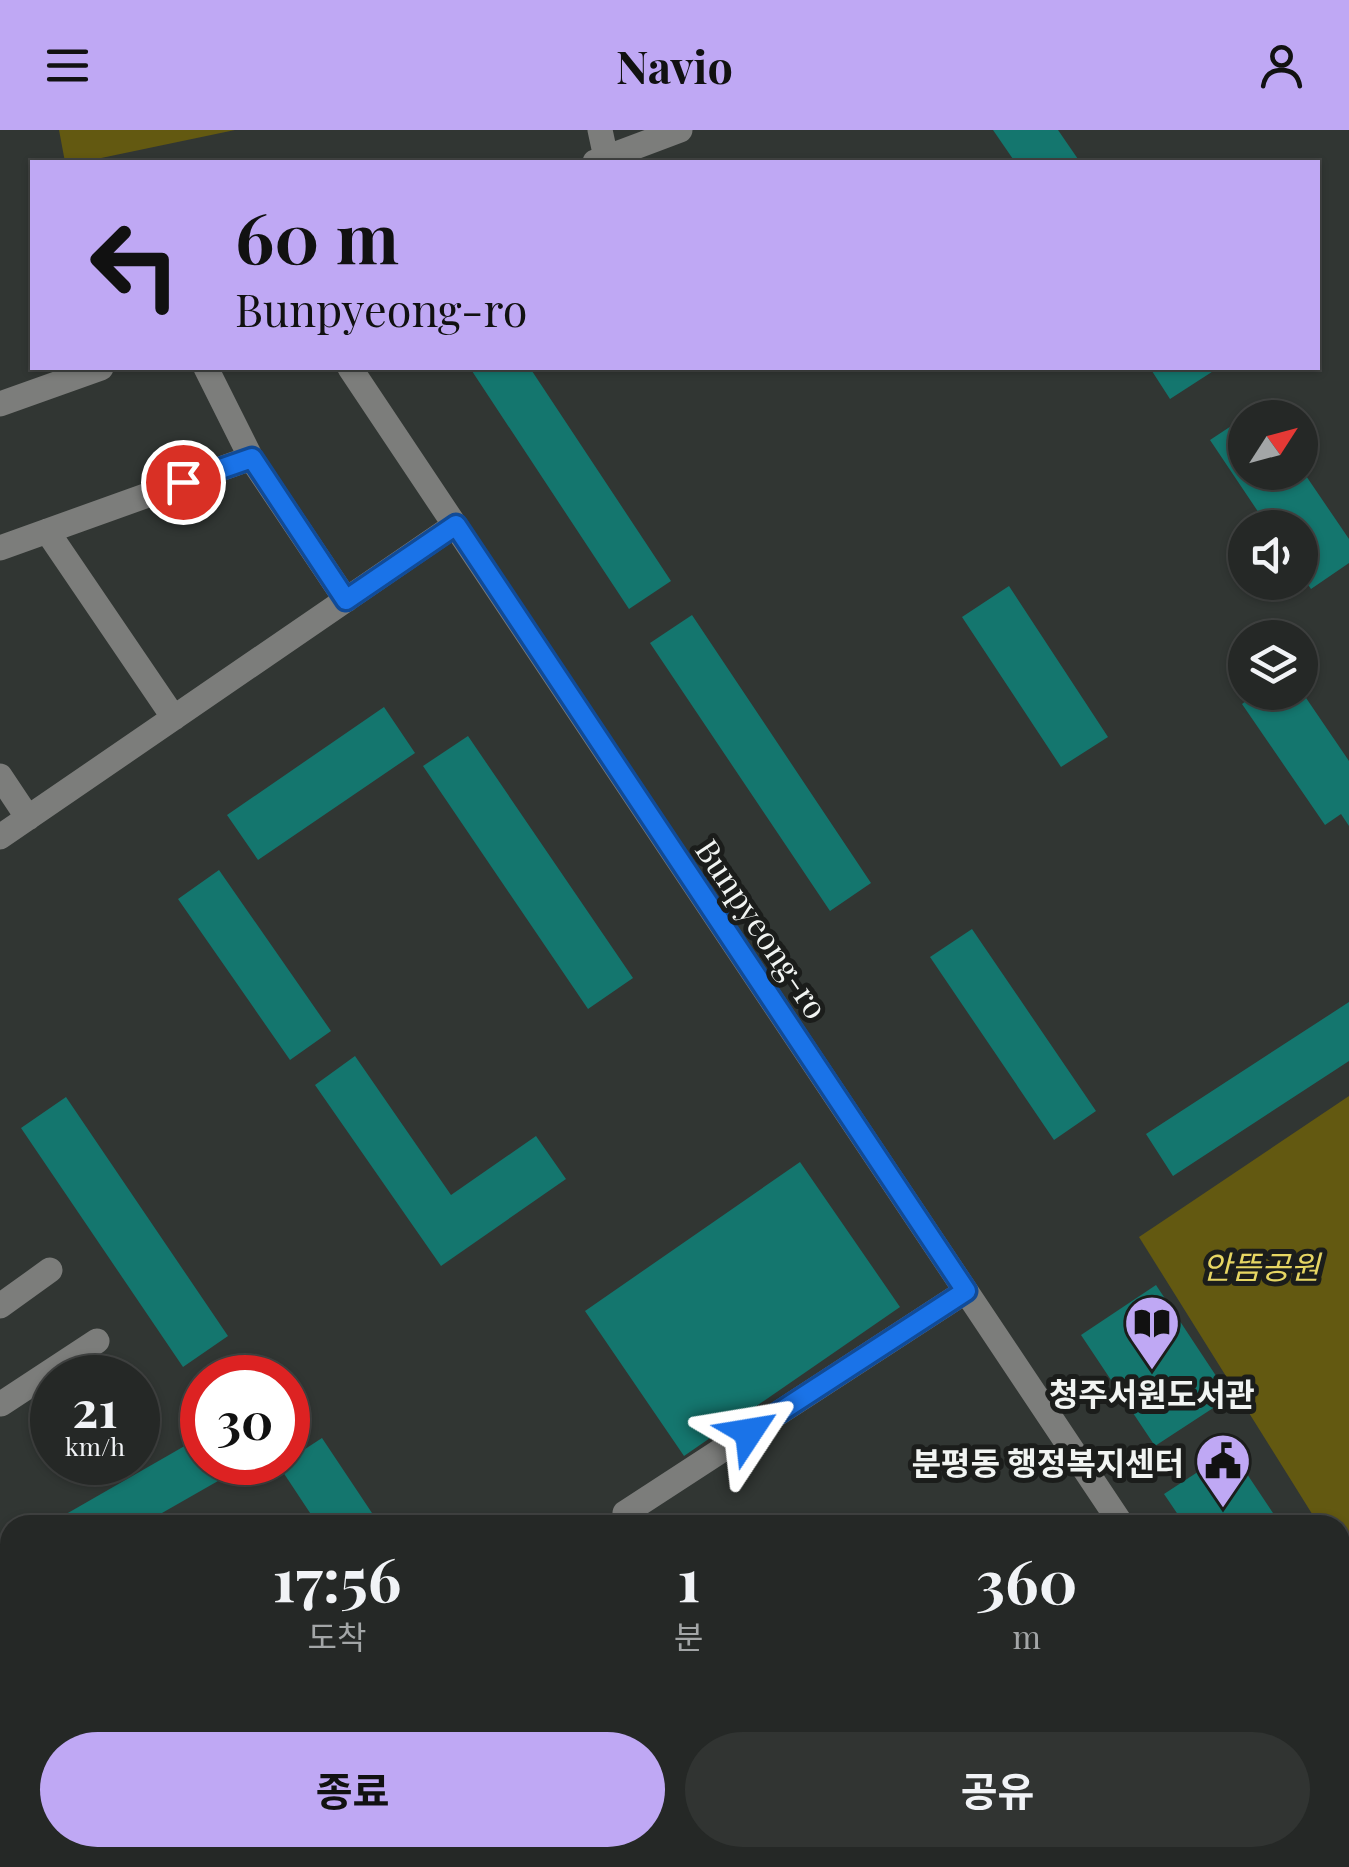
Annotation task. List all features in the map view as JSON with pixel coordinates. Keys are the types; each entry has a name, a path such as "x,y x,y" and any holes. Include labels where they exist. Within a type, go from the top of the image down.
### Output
{"street":[{"path":"600,130 601,160 680,130"},
{"path":"0,404 95,370"},
{"path":"207,370 252,458 346,600"},
{"name":"Bunpyeong-ro","path":"351,370 1115,1515"},
{"path":"0,548 252,458"},
{"path":"0,837 456,525"},
{"path":"47,532 174,718"},
{"path":"0,776 28,818"},
{"path":"0,1306 50,1270"},
{"path":"627,1515 966,1291"},
{"path":"2,1404 97,1340"}],"green space":[{"path":"59,130 235,130 92,160 65,160"},
{"name":"안뜸공원","path":"1349,1096 1349,1515 1313,1515 1139,1237"}],"building":[{"path":"993,130 1058,130 1079,160 1014,160"},
{"path":"471,370 531,370 671,581 629,609"},
{"path":"1151,370 1215,370 1170,399"},
{"path":"1228,428 1228,467 1210,440"},
{"path":"1244,490 1316,490 1349,539 1349,563 1318,584 1318,510 1257,510"},
{"path":"1009,586 1108,737 1061,767 962,617"},
{"path":"692,615 871,883 830,911 650,643"},
{"path":"384,707 415,753 258,860 227,815"},
{"path":"1246,710 1314,710 1349,761 1349,826 1341,814 1325,825"},
{"path":"468,736 633,978 588,1009 423,766"},
{"path":"219,870 331,1031 290,1060 178,899"},
{"path":"972,929 1096,1111 1054,1140 930,957"},
{"path":"1349,1002 1349,1061 1173,1176 1146,1134"},
{"path":"355,1056 451,1195 536,1136 566,1179 441,1266 315,1085"},
{"path":"66,1097 228,1336 200,1355 180,1355 180,1363 21,1128"},
{"path":"800,1162 900,1307 684,1456 585,1311"},
{"path":"1156,1285 1230,1397 1155,1446 1081,1335"},
{"path":"322,1438 373,1515 311,1515 292,1485 310,1485 310,1446"},
{"path":"180,1449 180,1485 211,1485 158,1515 64,1515 117,1485 160,1485 160,1460"},
{"name":"분평동 행정복지센터","path":"1210,1464 1220,1479 1241,1465 1274,1515 1178,1515 1164,1494"}],"place":[{"name":"청주서원도서관","path":"1152,1372"},
{"name":"분평동 행정복지센터","path":"1223,1510"}],"route":[{"path":"183,482 252,458 346,600 456,525 966,1291 749,1432"}]}
